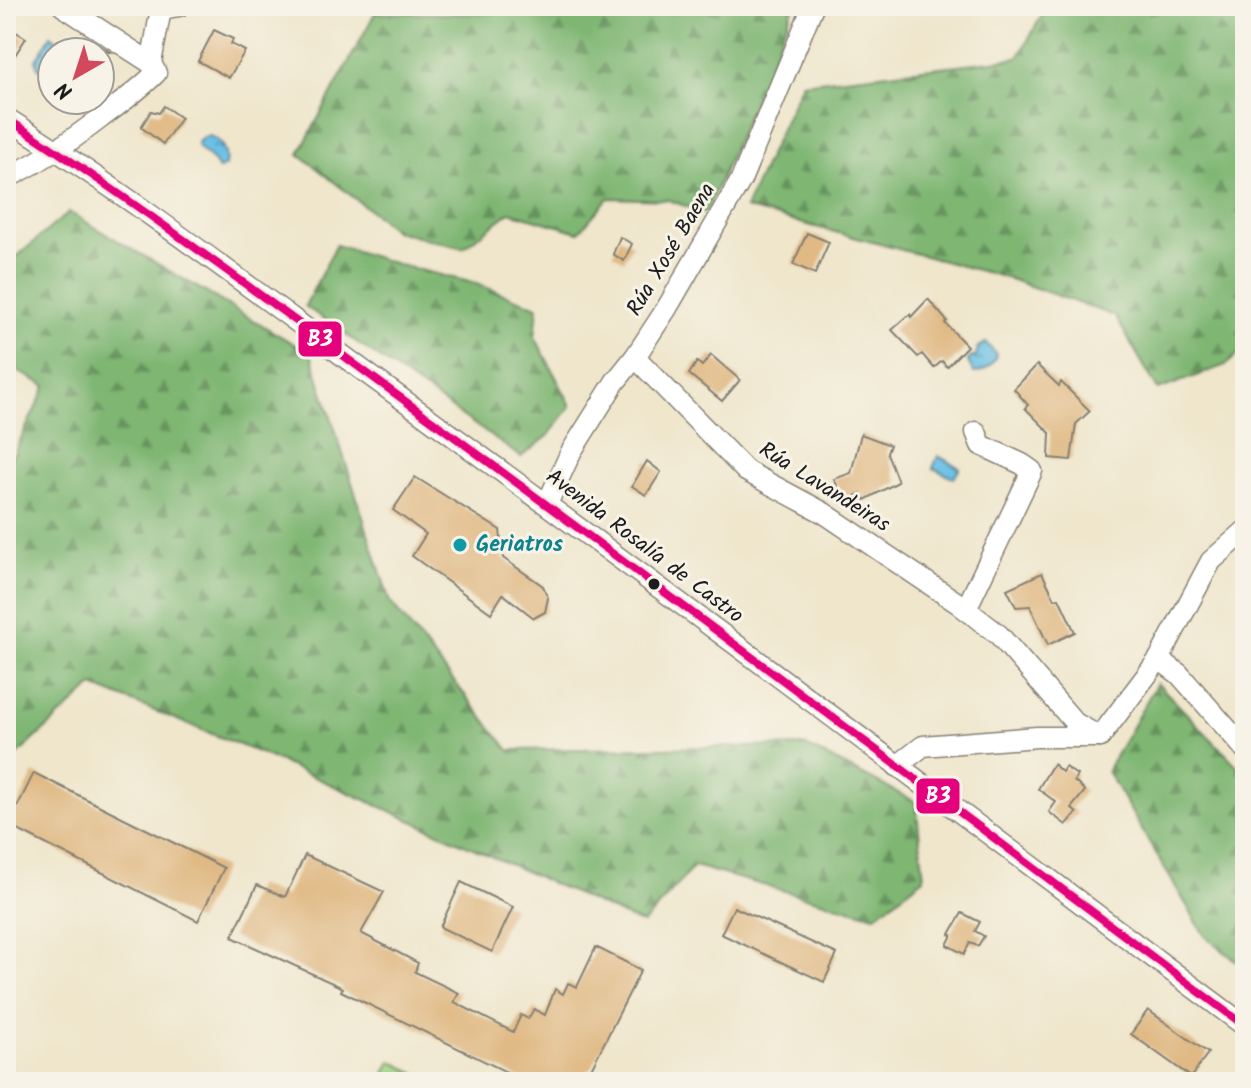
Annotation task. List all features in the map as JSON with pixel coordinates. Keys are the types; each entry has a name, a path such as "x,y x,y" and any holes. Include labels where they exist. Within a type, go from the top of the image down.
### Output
{"street":[{"path":"6,178 57,150 142,88 156,73 151,63 63,6"},
{"path":"151,63 161,9 179,6"},
{"name":"Rúa Xosé Baena","path":"547,504 571,452 667,308 741,180 813,6"},
{"name":"Avenida Rosalía de Castro","path":"6,118 57,150 547,504 1245,1026"},
{"name":"Rúa Lavandeiras","path":"635,357 746,471 824,513 966,609 999,635 1075,723 1100,737"},
{"path":"966,609 1032,471 981,445 976,432"},
{"path":"897,766 923,746 1037,737 1100,737 1159,659 1211,561 1245,531"},
{"path":"1159,659 1179,674 1245,749"}],"green space":[{"path":"509,6 788,6 793,9 706,213 668,200 608,198 579,232 510,212 463,248 396,231 299,154 375,13 480,14"},
{"path":"1047,6 1245,6 1245,348 1226,365 1158,390 1115,316 1007,278 745,208 802,83 1018,58"},
{"path":"69,212 311,354 390,602 509,750 806,746 916,802 924,878 875,916 694,866 643,924 267,756 93,686 6,765 6,470 46,386 6,365 6,266"},
{"path":"336,245 403,266 474,283 538,307 535,337 571,406 548,436 521,457 305,306"},
{"path":"1157,683 1245,774 1245,968 1205,936 1107,771"},
{"path":"391,1061 433,1082 381,1082"}],"water":[{"path":"209,136 221,144 225,152 225,166 219,169 197,143"},
{"path":"986,343 996,354 995,358 988,367 974,373 968,362 970,357 976,357 978,347"},
{"path":"938,456 960,468 954,478 933,468"}],"building":[{"path":"6,26 26,38 6,69"},
{"path":"214,30 233,39 231,44 245,51 229,78 198,61"},
{"path":"164,106 181,118 163,144 141,127 151,111 159,113"},
{"path":"807,233 829,242 815,274 793,264"},
{"path":"620,237 632,244 624,261 613,254"},
{"path":"928,299 967,346 947,367 942,361 934,368 922,354 918,357 892,330 910,314 911,317"},
{"path":"711,355 740,380 722,401 689,374 697,362 702,366"},
{"path":"1037,365 1059,386 1061,382 1090,411 1076,424 1071,460 1049,458 1050,433 1025,408 1028,405 1014,389"},
{"path":"861,434 890,445 887,453 898,482 865,500 861,493 845,501 834,479 851,473"},
{"path":"647,461 661,472 646,495 632,486"},
{"name":"Geriatros","path":"415,477 500,530 503,558 543,586 548,598 545,612 534,618 503,594 491,613 412,556 426,534 393,510"},
{"path":"1042,573 1055,599 1059,598 1075,632 1048,645 1030,606 1016,607 1007,589"},
{"path":"1053,764 1062,772 1065,767 1077,775 1074,781 1085,791 1071,808 1077,813 1066,825 1049,812 1056,802 1038,789"},
{"path":"34,773 224,868 198,921 8,825"},
{"path":"305,855 384,892 361,933 418,963 415,972 459,993 454,1002 513,1032 521,1015 528,1019 534,1009 545,1015 555,989 563,994 568,983 577,987 596,947 641,970 591,1069 563,1082 527,1082 341,991 343,988 232,937 257,885 285,897"},
{"path":"461,882 513,907 492,952 440,927"},
{"path":"734,907 837,954 824,982 721,934"},
{"path":"962,913 980,922 975,931 984,936 978,946 970,943 964,954 947,945"},
{"path":"1148,1010 1208,1053 1191,1077 1131,1034"}],"transit line":[{"name":"B3","path":"6,118 169,229 434,422 1245,1026"}],"place":[{"name":"Geriatros","path":"460,545"}]}
